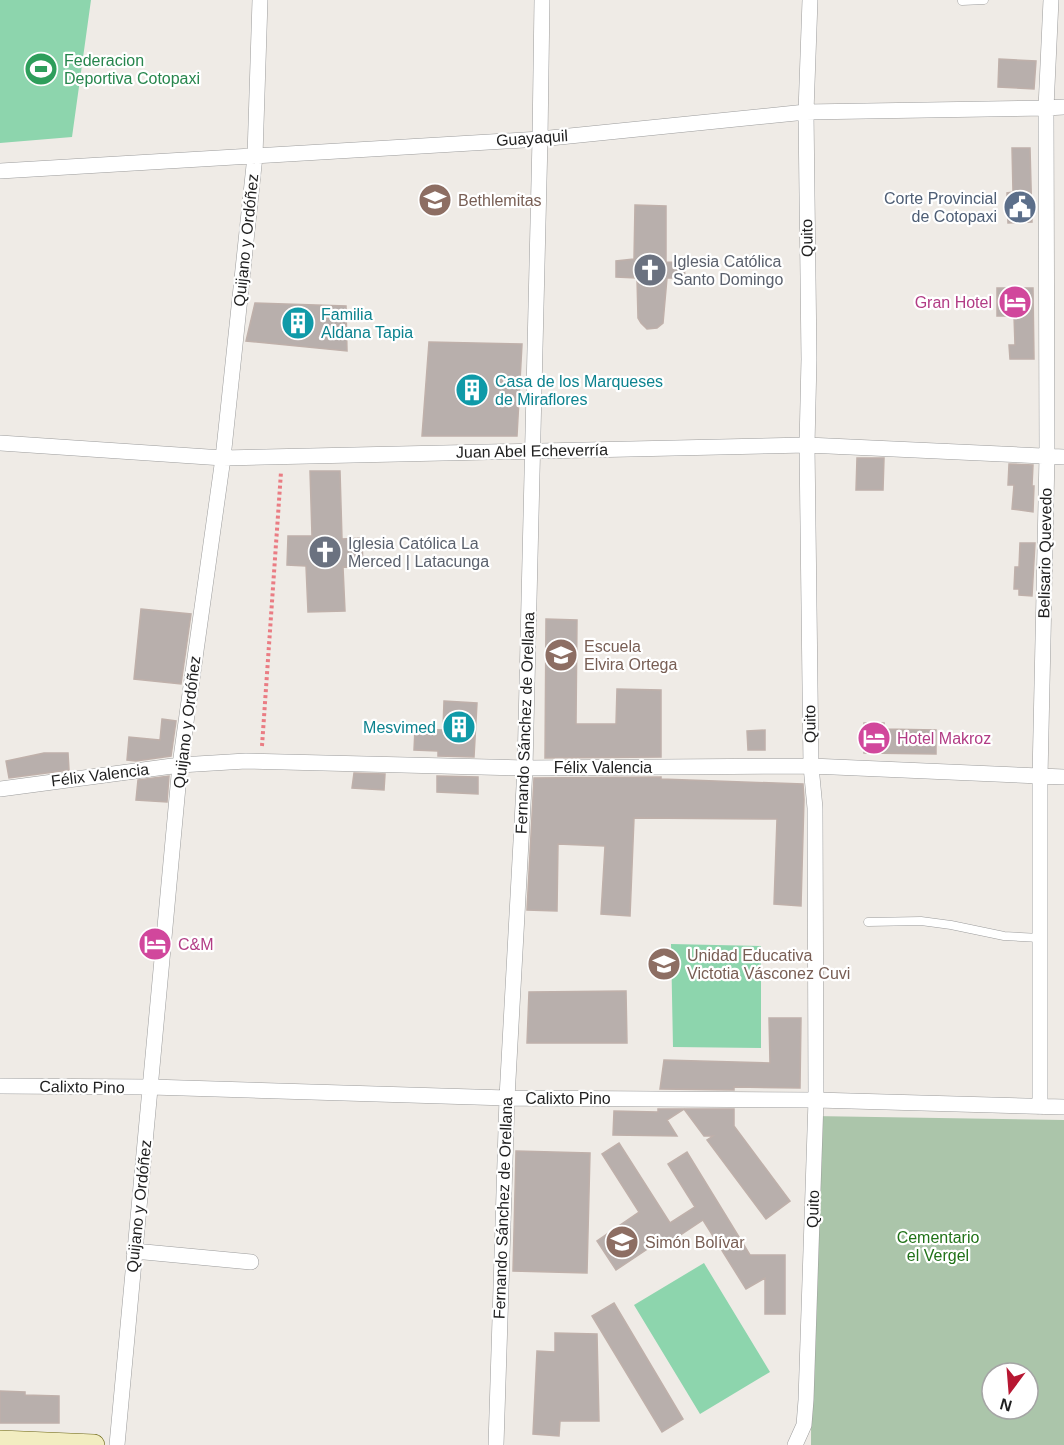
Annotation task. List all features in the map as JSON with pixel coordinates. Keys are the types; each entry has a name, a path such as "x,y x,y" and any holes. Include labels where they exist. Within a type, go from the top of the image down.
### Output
{"street":[{"name":"Quijano y Ordóñez","path":"117,1445 180,765 223,458 255,156 260,0"},
{"name":"Fernando Sánchez de Orellana","path":"496,1445 507,1098 525,768 542,0"},
{"name":"Quito","path":"795,1445 804,1425 806,1400 816,1100 815,808 811,766 807,445 809,359 806,112 810,0"},
{"name":"Belisario Quevedo","path":"1040,1107 1040,777 1047,456 1046,108 1051,0"},
{"name":"Guayaquil","path":"0,171 540,138 806,112 1064,106"},
{"name":"Juan Abel Echeverría","path":"0,443 223,458 807,445 1064,457"},
{"name":"Félix Valencia","path":"0,789 212,762 525,768 811,766 1064,777"},
{"name":"Calixto Pino","path":"0,1086 150,1087 507,1098 816,1100 1064,1107"},
{"path":"134,1251 251,1262"},
{"path":"0,1441 94,1445"}],"lane":[{"path":"962,1 984,0"},
{"path":"868,922 921,921 1004,936 1040,938"}],"path":[{"path":"261,762 282,456"}],"green space":[{"name":"Federacion Deportiva Cotopaxi","path":"0,0 91,0 72,137 0,143"},
{"path":"671,944 761,946 761,1048 673,1047"},
{"name":"Cementario el Vergel","path":"812,1116 1064,1120 1064,1445 811,1445"},
{"path":"704,1263 770,1372 700,1414 634,1305"}],"building":[{"path":"999,59 1036,61 1034,89 998,87"},
{"path":"1012,148 1030,148 1032,222 1008,223 1007,193 1013,192"},
{"name":"Iglesia Católica Santo Domingo","path":"635,205 666,206 666,262 684,263 685,278 667,278 663,323 657,328 647,329 638,318 637,278 616,277 616,261 634,259"},
{"path":"997,288 1033,288 1034,359 1010,359 1009,345 1015,345 1014,316 997,316"},
{"name":"Familia Aldana Tapia","path":"255,303 346,306 347,351 246,341"},
{"name":"Casa de los Marqueses de Miraflores","path":"429,342 522,344 517,436 422,436"},
{"path":"857,458 884,458 883,490 856,490"},
{"path":"1009,464 1033,465 1033,512 1012,509 1014,485 1008,485"},
{"name":"Iglesia Católica La Merced | Latacunga","path":"310,471 340,471 342,539 362,538 363,568 343,567 345,611 308,612 306,566 287,565 288,536 312,536"},
{"path":"1020,543 1035,543 1032,596 1019,595 1019,589 1014,589 1015,567 1019,567"},
{"path":"141,609 191,614 181,684 134,679"},
{"name":"Escuela Elvira Ortega","path":"546,619 577,620 576,724 616,724 617,689 661,690 661,757 545,758"},
{"name":"Mesvimed","path":"444,701 477,703 474,757 438,756 438,751 414,750 415,729 443,730"},
{"path":"162,719 176,721 171,756 136,761 127,760 129,737 160,740"},
{"path":"864,723 884,723 884,729 936,730 936,754 864,753"},
{"path":"765,730 765,750 748,750 747,731"},
{"path":"44,753 68,753 69,770 9,778 6,761"},
{"path":"354,773 385,774 384,790 352,788"},
{"path":"169,776 167,802 136,800 138,780"},
{"path":"437,776 478,777 478,794 437,792"},
{"path":"661,777 661,779 803,784 801,906 774,904 777,819 634,818 630,916 601,914 605,846 558,844 557,911 527,910 534,778"},
{"path":"626,991 627,1043 527,1043 529,992"},
{"path":"769,1018 801,1018 800,1088 660,1089 664,1060 770,1063"},
{"path":"658,1109 684,1109 667,1120 677,1136 613,1135 614,1111 658,1112"},
{"path":"684,1109 734,1109 734,1126 790,1201 766,1219 707,1140 713,1136 704,1136"},
{"path":"619,1143 670,1223 695,1207 668,1164 687,1152 750,1255 785,1255 785,1314 765,1314 765,1278 746,1289 703,1220 664,1246 661,1240 616,1270 597,1241 639,1212 602,1154"},
{"path":"516,1151 590,1153 587,1273 513,1271"},
{"path":"614,1303 683,1419 662,1432 592,1316"},
{"path":"555,1333 597,1334 599,1421 560,1421 559,1436 533,1434 537,1351 555,1352"},
{"path":"0,1391 25,1392 25,1395 59,1396 59,1423 0,1423"}],"place":[{"name":"Federacion Deportiva Cotopaxi","path":"41,69"},
{"name":"Bethlemitas","path":"435,200"},
{"name":"Corte Provincial de Cotopaxi","path":"1020,207"},
{"name":"Iglesia Católica Santo Domingo","path":"650,270"},
{"name":"Gran Hotel","path":"1015,302"},
{"name":"Familia Aldana Tapia","path":"298,323"},
{"name":"Casa de los Marqueses de Miraflores","path":"472,390"},
{"name":"Iglesia Católica La Merced | Latacunga","path":"325,552"},
{"name":"Escuela Elvira Ortega","path":"561,655"},
{"name":"Mesvimed","path":"459,727"},
{"name":"Hotel Makroz","path":"874,738"},
{"name":"C&M","path":"155,944"},
{"name":"Unidad Educativa Victotia Vásconez Cuvi","path":"664,964"},
{"name":"Simón Bolívar","path":"622,1242"}]}
